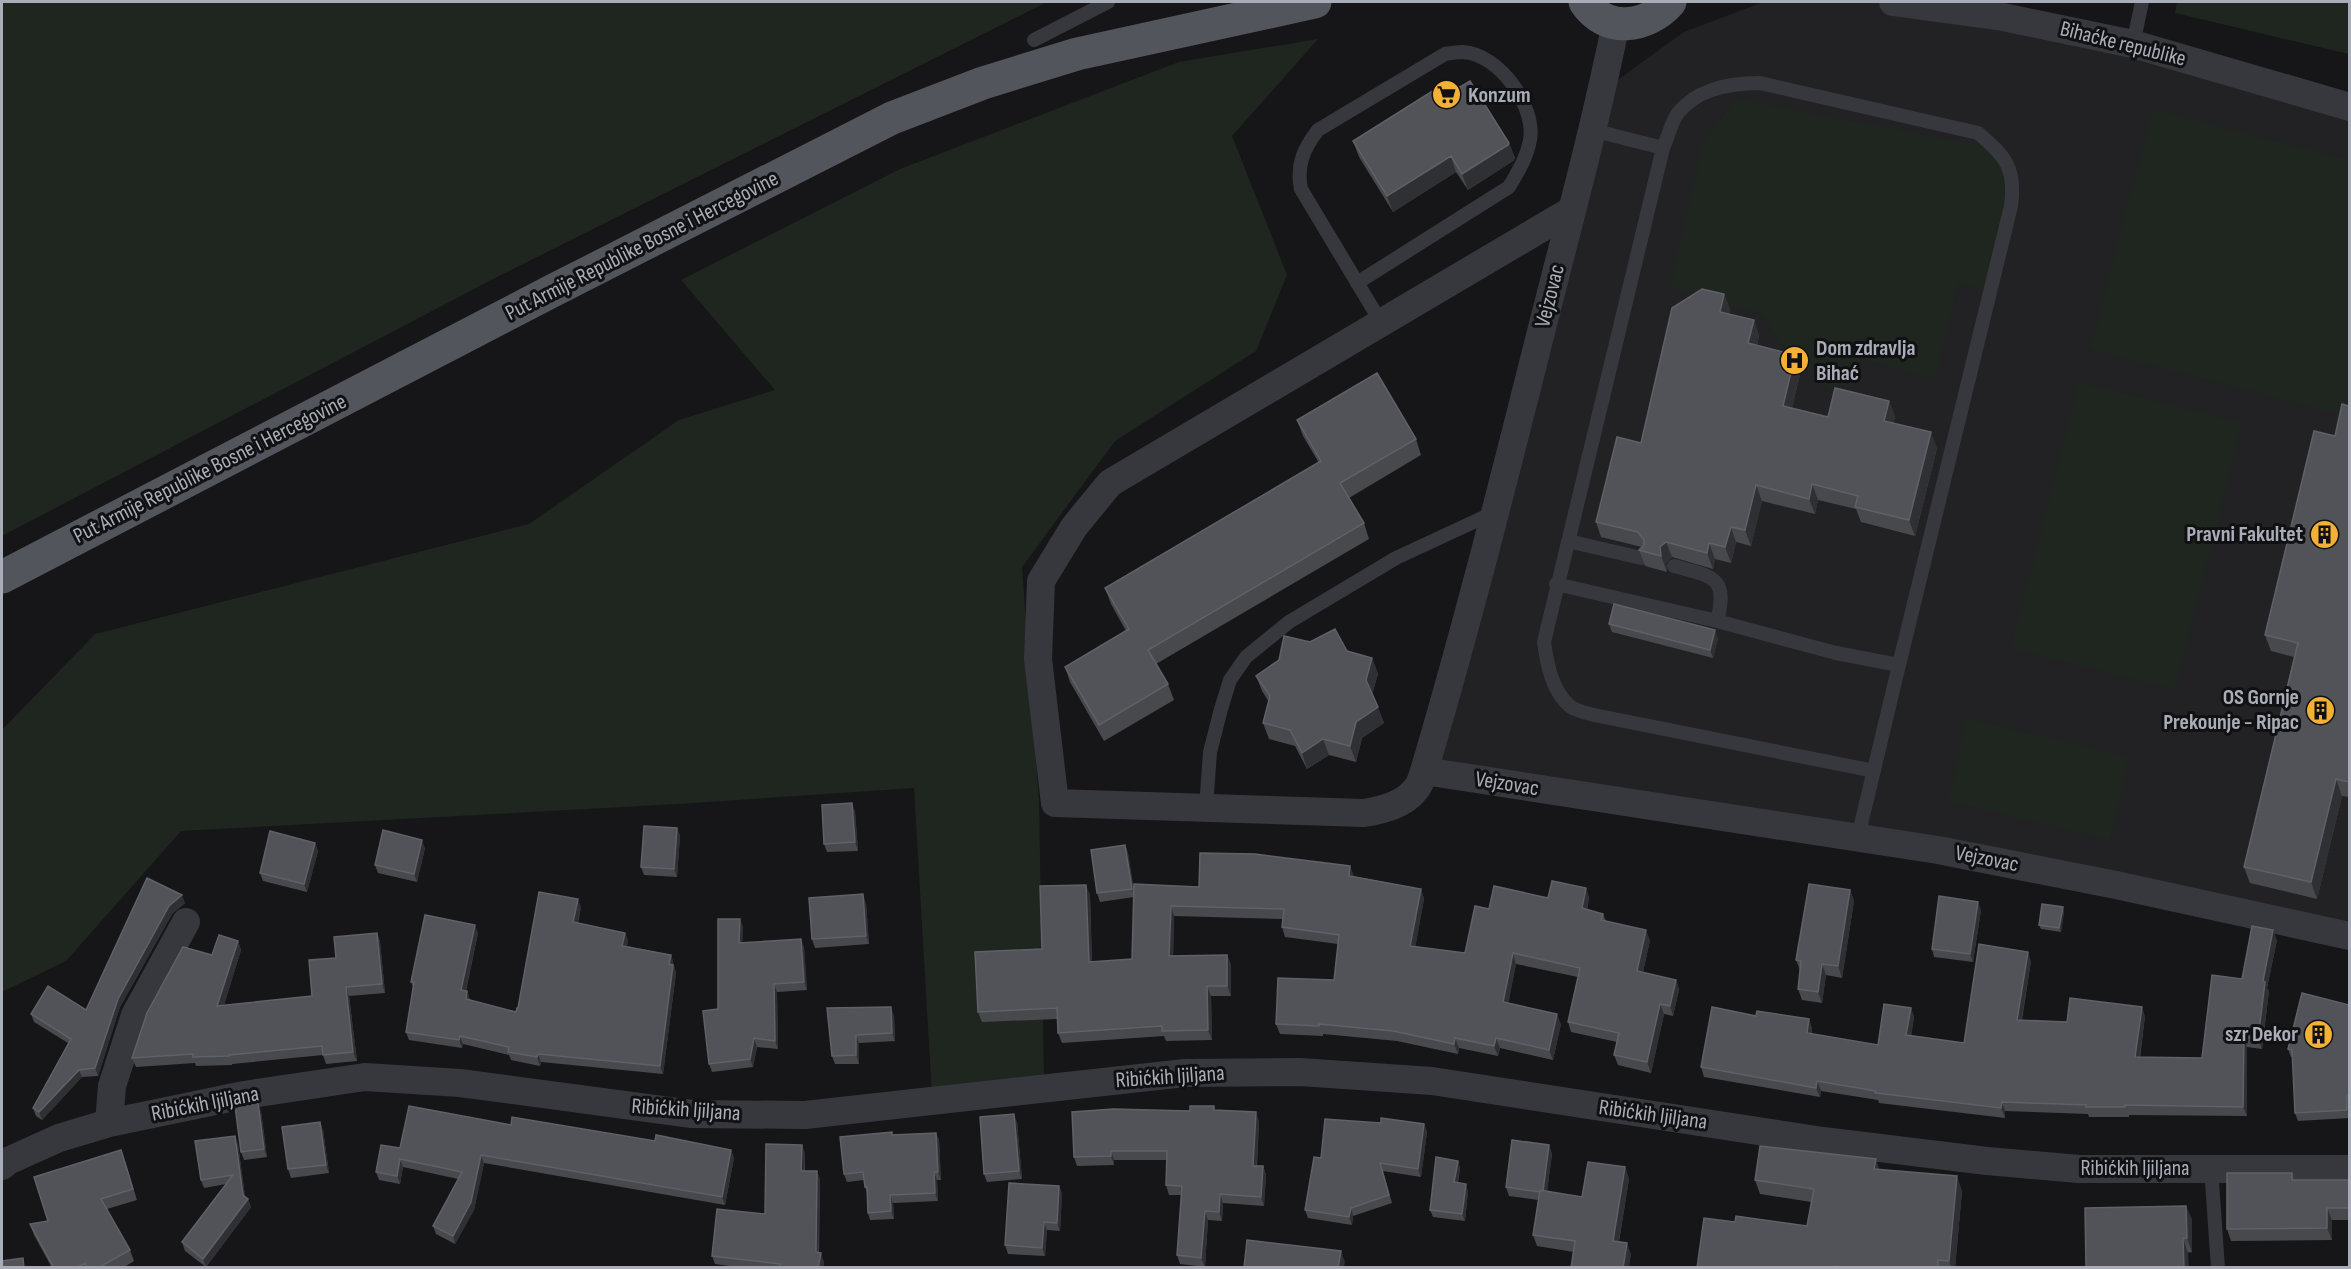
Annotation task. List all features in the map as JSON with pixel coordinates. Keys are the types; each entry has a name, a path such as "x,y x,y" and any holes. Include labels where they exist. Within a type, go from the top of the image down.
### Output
{"main road":[{"name":"Put Armije Republike Bosne i Hercegovine","path":"2,577 552,291 892,118 982,83 1077,54 1316,2"},
{"path":"1585,2 1600,16 1616,23 1632,24 1648,20 1662,11 1670,2"}],"street":[{"name":"Bihaćke republike","path":"1893,2 2003,17 2133,44 2349,107"},
{"name":"Vejzovac","path":"1616,23 1592,130 1495,512 1424,771 1938,850 2105,883 2349,936"},
{"path":"1424,771 1416,789 1400,802 1382,810 1364,813 1055,803 1038,659 1041,581 1074,527 1110,483 1572,210"},
{"path":"109,1123 112,1086 135,1015 186,922"},
{"name":"Ribićkih ljiljana","path":"2,1166 59,1137 109,1123 244,1095 365,1077 460,1083 692,1114 805,1115 1185,1073 1300,1072 1432,1082 1823,1141 1987,1161 2079,1169 2349,1169"}],"lane":[{"path":"1034,40 1108,2"},
{"path":"2133,44 2142,2"},
{"path":"1357,283 1509,187 1521,169 1531,130 1526,108 1514,85 1497,67 1481,57 1465,52 1445,54 1338,117 1318,130 1308,143 1298,174 1301,189 1357,283 1382,324"},
{"path":"1858,837 2011,206 2014,186 2008,165 1995,148 1978,134 1760,83 1734,83 1713,89 1694,99 1677,114 1663,148 1544,642 1548,667 1558,692 1572,707 1594,715 1874,771"},
{"path":"1592,130 1663,148"},
{"path":"1206,808 1210,752 1221,709 1230,680 1246,657 1289,622 1396,558 1495,512"},
{"path":"1568,541 1641,558"},
{"path":"1674,566 1709,576 1718,585 1722,595 1717,621"},
{"path":"1557,584 1717,621 1836,652 1899,665"},
{"path":"2211,1168 2218,1268"}],"shaded area":[{"path":"2,2 1047,2 497,277 2,536"},
{"name":"Dom zdravlja Bihać","path":"1763,2 1893,2 2349,107 2349,936 1424,771 1601,92 1684,32"},
{"path":"2177,2 2349,2 2349,54 2175,13"},
{"path":"1318,39 1232,136 1287,275 1256,351 1115,441 1022,567 1039,802 1044,1076 932,1096 914,788 678,804 181,831 66,961 2,992 2,730 95,634 529,524 679,420 775,390 681,280 900,169 1179,62"},
{"path":"1735,99 1995,148 2014,186 1991,291 1958,283 1935,379 1861,359 1841,404 1818,376 1781,344 1763,315 1670,286 1703,144"},
{"path":"2153,109 2349,160 2349,417 2090,349"},
{"path":"2079,382 2242,423 2175,690 2011,648"},
{"path":"1967,718 2129,757 2110,840 1948,801"}],"building":[{"path":"1470,81 1509,143 1508,145 1462,174 1451,156 1387,196 1353,141 1442,85 1448,94"},
{"path":"1702,289 1724,294 1720,312 1754,320 1748,343 1795,355 1783,406 1828,417 1835,388 1889,401 1884,421 1931,432 1909,520 1855,507 1858,496 1812,484 1809,499 1756,485 1745,530 1731,527 1725,547 1709,543 1707,553 1666,542 1660,547 1661,556 1639,550 1644,545 1644,540 1638,532 1596,522 1617,437 1641,443 1672,308"},
{"path":"1377,373 1416,439 1340,483 1364,523 1148,650 1168,684 1099,725 1065,667 1129,629 1105,588 1321,461 1297,420"},
{"path":"2342,404 2349,406 2349,782 2336,779 2311,882 2244,867 2298,643 2265,635 2314,431 2335,436"},
{"path":"1614,604 1715,630 1710,650 1609,624"},
{"path":"1335,629 1347,651 1372,658 1366,680 1378,707 1356,722 1350,746 1323,739 1302,753 1290,730 1263,723 1270,696 1256,676 1279,660 1284,636 1310,642"},
{"path":"852,803 855,842 824,844 822,805"},
{"path":"644,826 677,828 674,869 641,867"},
{"path":"383,830 422,840 414,874 375,865"},
{"path":"270,831 315,843 304,884 260,873"},
{"path":"1125,845 1132,889 1097,893 1091,850"},
{"path":"1200,853 1255,854 1350,866 1349,876 1421,889 1410,946 1465,953 1475,906 1489,909 1494,886 1548,898 1552,881 1586,888 1582,908 1603,914 1601,920 1646,930 1637,971 1676,980 1670,1006 1660,1004 1647,1062 1614,1055 1619,1033 1568,1022 1580,968 1513,953 1503,1002 1557,1014 1549,1050 1496,1038 1494,1046 1455,1038 1454,1044 1393,1031 1319,1024 1319,1026 1276,1024 1278,978 1334,980 1339,935 1282,927 1284,909 1171,906 1169,956 1227,955 1227,986 1207,986 1208,1030 1162,1031 1162,1026 1058,1033 1057,1008 978,1012 975,952 1042,949 1040,886 1086,885 1089,962 1132,959 1134,884 1199,887"},
{"path":"147,878 182,895 169,906 118,999 95,1068 79,1070 39,1112 33,1108 71,1039 31,1014 48,986 86,1010"},
{"path":"1809,884 1850,890 1838,966 1822,964 1818,992 1798,989 1801,961 1796,960"},
{"path":"539,892 578,899 573,922 625,933 622,946 671,955 669,964 673,965 660,1066 538,1054 537,1057 508,1052 509,1047 460,1036 459,1040 406,1032 414,982 411,982 425,915 475,925 461,990 467,991 466,999 516,1012"},
{"path":"863,894 866,936 812,939 809,898"},
{"path":"1939,896 1978,902 1970,954 1932,949"},
{"path":"2042,904 2063,907 2059,928 2039,925"},
{"path":"718,919 740,919 739,943 801,939 804,982 774,984 775,1041 754,1038 750,1059 709,1064 703,1011 718,1009"},
{"path":"2252,926 2273,930 2263,981 2265,982 2258,1039 2244,1037 2243,1107 2125,1105 2125,1107 2086,1107 2086,1105 2002,1102 2001,1108 1875,1093 1876,1091 1817,1081 1816,1088 1701,1067 1712,1007 1756,1016 1757,1011 1809,1019 1807,1033 1878,1045 1884,1004 1911,1008 1906,1035 1964,1043 1979,944 2028,952 2017,1020 2067,1022 2070,998 2142,1007 2135,1057 2202,1058 2212,975 2242,979"},
{"path":"377,933 382,984 346,987 353,1052 323,1055 322,1046 229,1056 193,1057 193,1054 132,1058 147,1013 183,947 212,955 219,935 238,941 217,1006 312,996 309,960 336,958 334,937"},
{"path":"2302,993 2349,1005 2347,1110 2295,1113 2292,1050 2288,1049"},
{"path":"891,1007 892,1033 856,1035 856,1055 832,1056 827,1008"},
{"path":"258,1103 264,1149 241,1152 235,1106"},
{"path":"409,1106 511,1125 512,1117 655,1141 656,1135 731,1150 722,1197 481,1155 471,1202 453,1236 433,1226 462,1172 400,1159 397,1176 376,1172 381,1145 400,1148"},
{"path":"1190,1106 1214,1106 1214,1110 1256,1112 1253,1166 1263,1166 1261,1197 1220,1194 1219,1212 1205,1211 1201,1258 1177,1255 1182,1186 1166,1185 1167,1151 1111,1151 1111,1156 1074,1157 1072,1112 1113,1109 1190,1111"},
{"path":"1014,1114 1019,1171 984,1174 980,1117"},
{"path":"1381,1118 1424,1124 1418,1169 1380,1163 1389,1195 1351,1208 1349,1217 1305,1210 1314,1157 1321,1158 1325,1119 1381,1123"},
{"path":"320,1122 326,1165 288,1169 282,1127"},
{"path":"892,1132 892,1135 936,1133 938,1172 934,1172 935,1193 890,1195 891,1211 868,1213 867,1187 865,1187 863,1172 844,1174 840,1137"},
{"path":"235,1136 243,1195 248,1199 203,1259 182,1242 233,1175 201,1180 195,1141"},
{"path":"1512,1140 1549,1145 1543,1191 1506,1187"},
{"path":"766,1144 802,1145 801,1171 817,1171 816,1252 821,1253 818,1268 779,1268 780,1264 712,1256 717,1209 765,1214"},
{"path":"1760,1146 1876,1159 1874,1169 1957,1176 1949,1261 1938,1260 1938,1268 1834,1266 1834,1268 1697,1268 1704,1218 1735,1222 1736,1216 1807,1226 1814,1189 1755,1180"},
{"path":"121,1150 133,1189 101,1199 130,1250 98,1268 87,1268 85,1263 76,1268 54,1268 30,1224 48,1221 34,1177"},
{"path":"1436,1157 1458,1161 1454,1182 1466,1184 1462,1214 1430,1210"},
{"path":"1588,1162 1625,1167 1613,1241 1627,1243 1623,1268 1571,1268 1575,1241 1533,1235 1540,1190 1582,1197"},
{"path":"2227,1173 2292,1173 2292,1180 2349,1180 2349,1208 2327,1208 2327,1228 2227,1229"},
{"path":"1009,1183 1059,1186 1057,1223 1044,1222 1042,1248 1005,1245"},
{"path":"2186,1206 2187,1238 2183,1238 2184,1268 2086,1268 2085,1208"},
{"path":"1247,1240 1341,1251 1338,1268 1244,1268"},
{"path":"23,1258 24,1268 2,1268 2,1261"}],"place":[{"name":"Konzum","path":"1447,95"},
{"name":"Dom zdravlja Bihać","path":"1795,361"},
{"name":"Pravni Fakultet","path":"2324,534"},
{"name":"OS Gornje Prekounje - Ripac","path":"2320,710"},
{"name":"szr Dekor","path":"2319,1034"}]}
